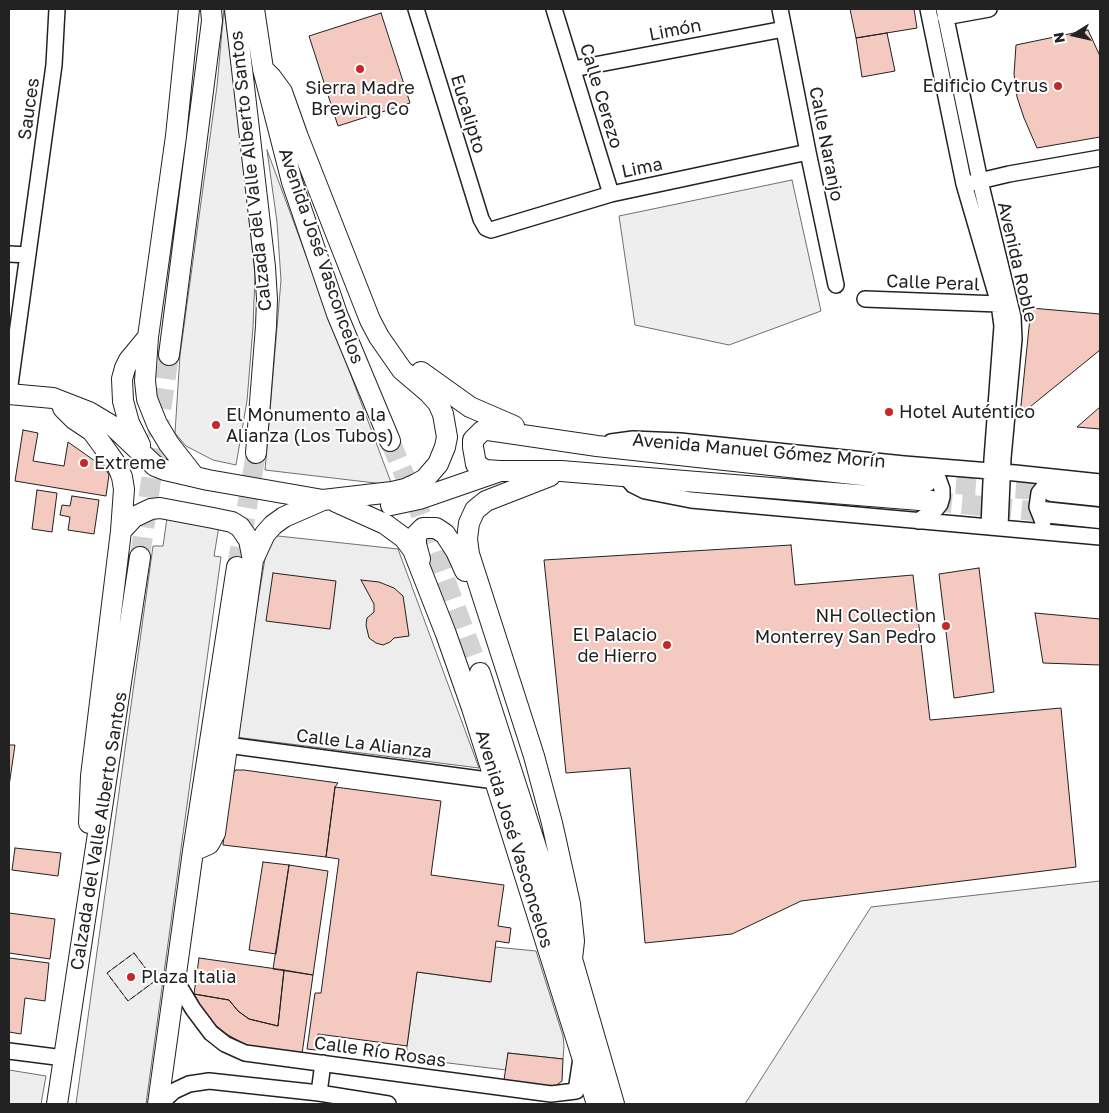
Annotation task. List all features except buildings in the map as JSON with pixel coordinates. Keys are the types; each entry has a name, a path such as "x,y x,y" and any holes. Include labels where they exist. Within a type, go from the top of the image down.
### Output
{"main road":[{"path":"189,9 176,136 148,337 145,381 149,406 157,424 169,444 194,476"},
{"name":"Calzada del Valle Alberto Santos","path":"169,355 212,21 211,9"},
{"name":"Calzada del Valle Alberto Santos","path":"234,9 265,267 267,299 256,453"},
{"name":"Avenida José Vasconcelos","path":"254,9 263,69 294,189 338,314 390,441"},
{"path":"192,851 209,844 215,833 227,746 245,564 273,524 284,517 329,501 405,490 425,479 434,471 442,456 447,437 446,425 438,402 402,370 379,337 364,308 282,92 263,69"},
{"path":"148,337 124,368 122,388 123,401 129,423 148,460"},
{"path":"388,350 470,407 507,424 544,437"},
{"name":"Avenida Manuel Gómez Morín","path":"9,393 53,398 89,412 114,427 155,466 165,470 329,501 378,506 394,505 419,499 500,471 561,471 932,501"},
{"path":"53,398 74,419 92,431 118,467 124,489 122,531 89,796 89,832 94,857"},
{"path":"500,471 485,470 476,464 472,447 473,440 478,434 488,430 544,437"},
{"name":"Avenida Manuel Gómez Morín","path":"544,437 598,446 924,474"},
{"path":"561,471 486,502 475,510 469,524 467,539 469,554 534,756 552,823 570,904 573,929 572,959"},
{"name":"Avenida Manuel Gómez Morín","path":"1057,484 1100,496"},
{"path":"329,501 385,524 397,532 413,550 424,575"},
{"path":"122,531 134,517 151,509 160,508 232,522 240,527 249,540 192,851 159,1104"},
{"path":"1043,512 1100,518"},
{"path":"424,575 416,544 416,535 423,528 436,528 445,534 456,551 491,627"},
{"name":"Calzada del Valle Alberto Santos","path":"57,1104 140,557"},
{"name":"Avenida José Vasconcelos","path":"424,575 472,708 597,1104"},
{"name":"Avenida José Vasconcelos","path":"480,673 572,959 614,1104"}],"street":[{"name":"Sauces","path":"9,393 54,65 57,9"},
{"name":"Eucalipto","path":"416,9 481,219 486,228"},
{"name":"Calle Cerezo","path":"554,9 611,194"},
{"name":"Calle Naranjo","path":"780,9 836,286"},
{"name":"Avenida Roble","path":"928,9 964,184 999,304 1002,326 995,527"},
{"path":"944,13 989,9"},
{"name":"Avenida Roble","path":"944,13 980,181 1011,303 1014,326 1014,339 997,472"},
{"name":"Limón","path":"573,69 784,29"},
{"name":"Lima","path":"486,228 497,230 611,194 808,152"},
{"path":"964,184 1100,158"},
{"path":"9,254 28,255"},
{"name":"Calle Peral","path":"865,299 999,304"},
{"name":"Avenida Manuel Gómez Morín","path":"924,474 997,472 1057,484 1100,482"},
{"path":"918,521 936,509 942,497 942,489 938,478 924,474"},
{"name":"Avenida Manuel Gómez Morín","path":"626,477 633,486 669,497 1100,537"},
{"path":"1057,484 1043,488 1037,499 1039,516 1042,521 1058,533"},
{"name":"Calle La Alianza","path":"227,746 495,780"},
{"name":"Calle Río Rosas","path":"175,979 211,1033 225,1044 245,1053 323,1063 551,1099 575,1098 582,1054"},
{"path":"9,1051 64,1058"},
{"path":"319,1093 323,1063"},
{"path":"159,1104 175,1091 189,1084 209,1081 319,1093 388,1104"}],"shaded area":[{"path":"224,9 235,87 255,275 247,401 236,465 213,460 186,446 175,433 180,355 217,86"},
{"path":"267,150 392,485 265,470 281,280 277,222"},
{"path":"792,180 821,311 729,345 635,325 619,216"},
{"path":"167,518 219,526 214,556 221,557 146,1104 76,1104 153,546 163,546"},
{"path":"269,535 398,549 479,768 235,737"},
{"path":"1100,881 1100,1104 745,1104 871,907"},
{"path":"495,947 536,951 563,1036 563,1059 508,1053 506,1070 407,1058 417,972 490,982"},
{"name":"Plaza Italia","path":"134,953 155,981 128,1001 107,973"},
{"path":"9,1070 46,1076 41,1104 9,1104"}],"tunnel":[{"path":"140,557 169,355"},
{"path":"390,441 420,512 480,673"},
{"path":"237,567 256,453"},
{"path":"926,482 1052,491"},
{"path":"932,501 1043,512"}],"fence":[{"path":"134,953 155,981 128,1001 107,973 134,953"}],"place":[{"name":"Sierra Madre Brewing Co","path":"360,69"},
{"name":"Edificio Cytrus","path":"1058,86"},
{"name":"Hotel Auténtico","path":"889,412"},
{"name":"El Monumento a la Alianza (Los Tubos)","path":"216,425"},
{"name":"Extreme","path":"84,463"},
{"name":"NH Collection Monterrey San Pedro","path":"946,626"},
{"name":"El Palacio de Hierro","path":"667,645"},
{"name":"Plaza Italia","path":"131,977"}]}
